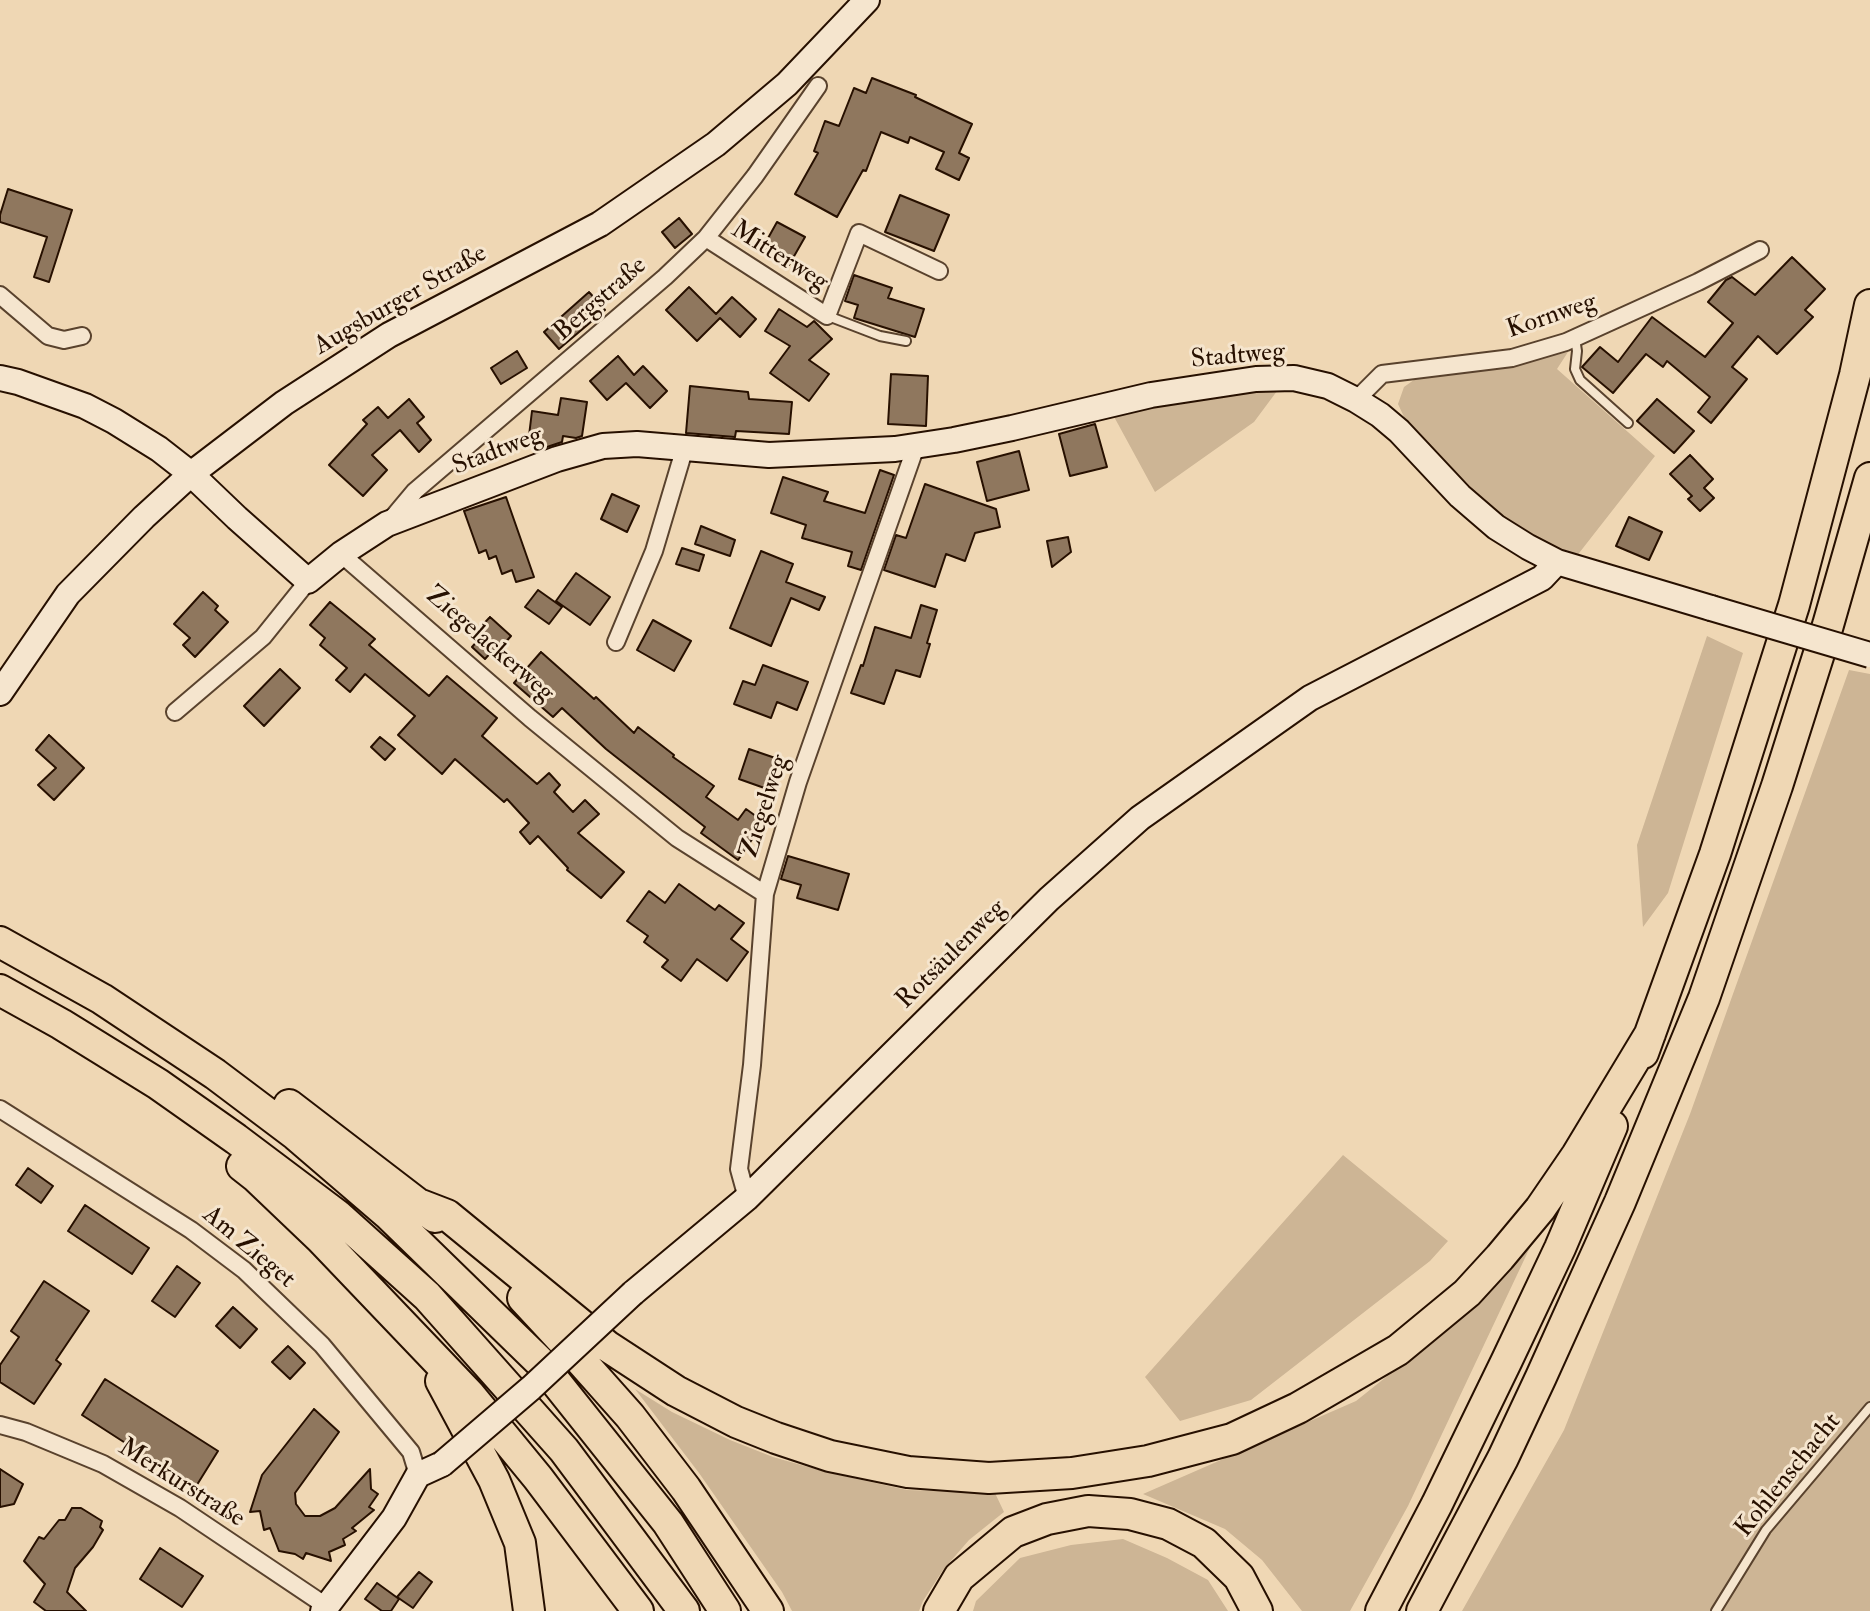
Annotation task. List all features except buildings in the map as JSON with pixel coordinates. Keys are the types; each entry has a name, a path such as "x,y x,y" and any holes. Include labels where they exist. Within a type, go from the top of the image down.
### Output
{"highway":[{"path":"1381,1611 1437,1504 1560,1248 1650,1034 1715,854 1794,605 1855,375 1870,305"},
{"path":"1422,1611 1503,1458 1541,1377 1620,1202 1704,998 1782,771 1870,478"},
{"path":"0,942 102,999 215,1074 296,1135 388,1214 539,1361 668,1523 725,1611"},
{"path":"0,990 158,1084 236,1139 337,1215 427,1296 564,1450 684,1611"},
{"path":"421,1205 447,1215 607,1346 676,1391 736,1422 830,1456 908,1472 989,1478 1072,1473 1148,1461 1232,1439 1298,1408 1398,1350 1467,1293 1540,1209 1577,1155 1650,1034"},
{"path":"215,1074 249,1079 302,1114 421,1205 501,1275 630,1416 686,1489 768,1611"},
{"path":"158,1084 195,1130 256,1177 310,1228 469,1394 538,1478 638,1611"},
{"path":"423,1347 494,1480 520,1543 529,1611"},
{"path":"939,1611 959,1577 1013,1532 1047,1519 1088,1511 1130,1514 1168,1524 1204,1543 1239,1577 1257,1611"}],"street":[{"name":"Augsburger Straße","path":"0,693 68,594 191,474 284,403 389,335 600,224 716,144 787,84 867,0"},
{"name":"Bergstraße","path":"387,524 415,491 665,277 706,238 755,176 818,86"},
{"name":"Mitterweg","path":"706,238 827,316 859,233 939,271"},
{"name":"Kornweg","path":"1356,400 1382,374 1512,358 1575,338 1760,250"},
{"path":"0,295 48,336 64,340 82,336"},
{"path":"0,378 50,392 114,421 159,449 191,474 308,581"},
{"name":"Stadtweg","path":"341,554 387,524 557,459 603,446 637,444 769,455 895,449 1012,428 1151,395 1256,379 1294,378 1328,386 1380,415 1460,496 1496,527 1557,562 1870,655"},
{"name":"Ziegelweg","path":"747,1198 739,1169 752,1065 765,894 798,782 916,446"},
{"path":"616,642 654,551 685,447"},
{"path":"175,712 263,637 308,581 341,554"},
{"name":"Ziegelackerweg","path":"341,554 530,718 677,838 765,894"},
{"name":"Rotsäulenweg","path":"418,1475 442,1464 531,1388 633,1293 747,1198 1049,899 1140,818 1310,698 1542,578 1557,562"},
{"name":"Am Zieget","path":"0,1109 191,1230 244,1270 322,1345 411,1452 418,1475"},
{"name":"Merkurstraße","path":"0,1425 67,1447 115,1470 180,1508 324,1609"},
{"path":"324,1609 394,1518 418,1475"}],"lane":[{"name":"Mitterweg","path":"827,316 880,336 906,341"},
{"path":"1575,338 1575,369 1580,380 1628,423"},
{"name":"Kohlenschacht","path":"1716,1611 1766,1530 1870,1407"}],"shaded area":[{"path":"1568,352 1557,369 1655,456 1576,557 1495,512 1405,419 1398,404 1404,387 1418,377 1524,362"},
{"path":"1280,387 1254,422 1155,492 1112,413"},
{"path":"1707,636 1743,653 1668,893 1643,927 1637,845"},
{"path":"1849,670 1870,674 1870,1611 1462,1611 1564,1430 1690,1114"},
{"path":"1343,1155 1448,1241 1430,1261 1251,1400 1180,1421 1145,1377"},
{"path":"1533,1241 1408,1506 1350,1611 1302,1611 1262,1560 1225,1529 1143,1494 1356,1401 1460,1318"},
{"path":"635,1389 672,1412 773,1457 907,1490 995,1493 1004,1512 969,1540 943,1570 919,1611 792,1611 699,1473"},
{"path":"1123,1539 1208,1580 1228,1611 973,1611 976,1601 1020,1558 1071,1545"}]}
